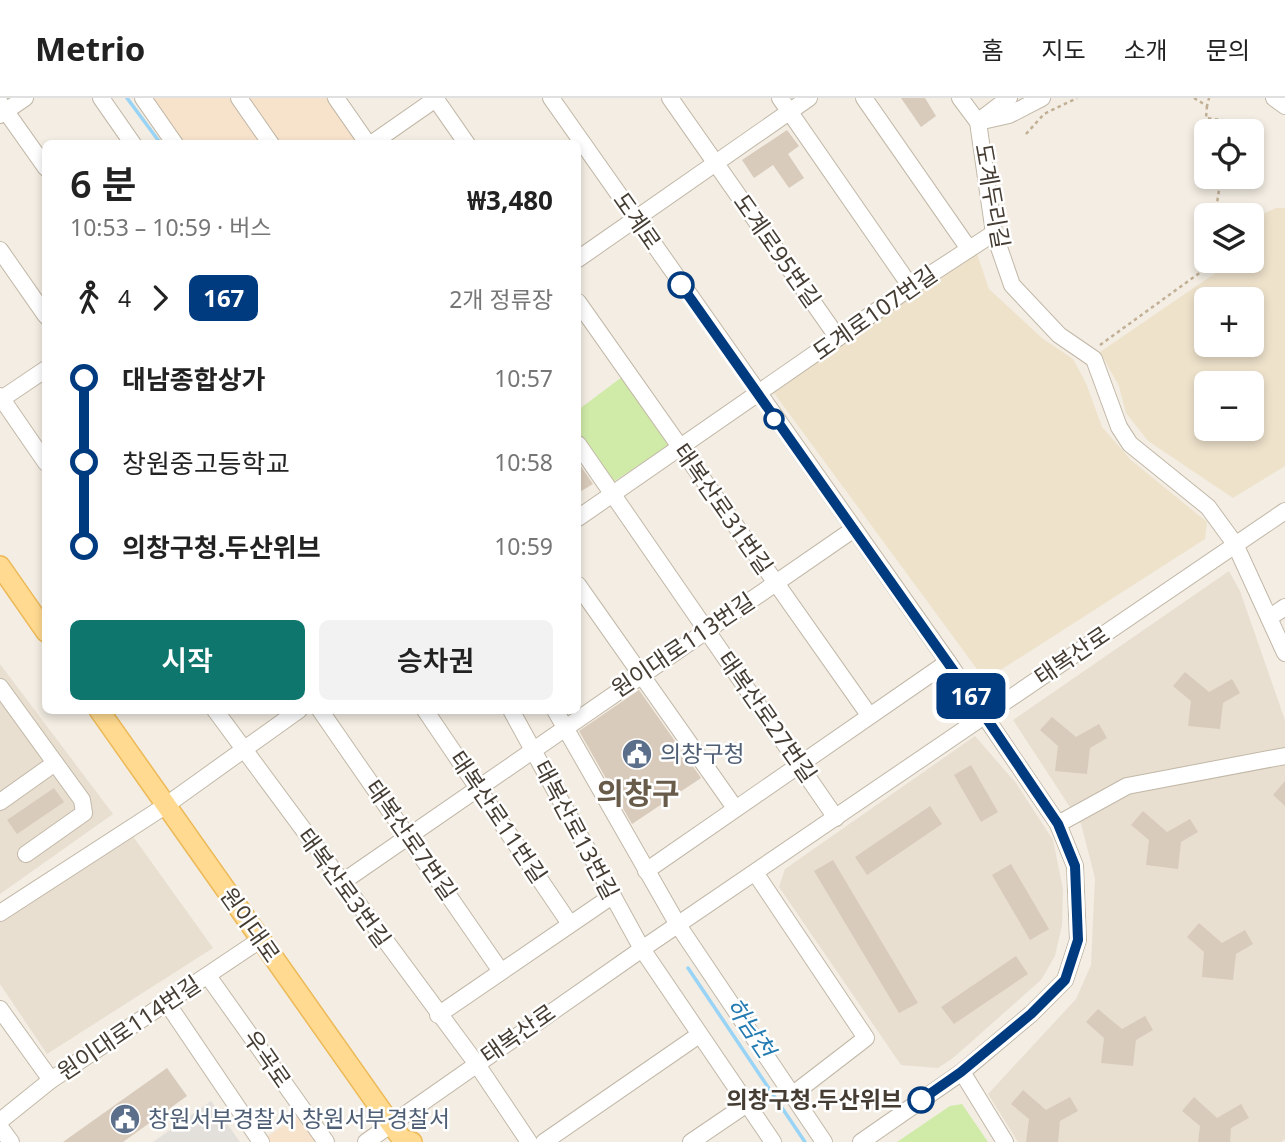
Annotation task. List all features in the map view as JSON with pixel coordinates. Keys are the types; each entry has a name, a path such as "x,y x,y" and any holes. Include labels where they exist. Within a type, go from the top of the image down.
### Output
{"main road":[{"path":"0,566 42,626"},
{"name":"원이대로","path":"102,714 402,1137"}],"street":[{"path":"25,98 2,110 42,163"},
{"path":"102,98 130,140"},
{"path":"143,98 172,140"},
{"path":"239,98 268,140"},
{"path":"336,98 366,140"},
{"path":"375,140 436,98 464,140"},
{"name":"도계로","path":"551,98 581,140"},
{"name":"도계로95번길","path":"670,98 838,338"},
{"path":"581,257 716,163 784,105 809,98"},
{"path":"864,98 969,249"},
{"name":"도계두리길","path":"960,98 978,122 994,233 1012,285 1059,335 1094,359"},
{"path":"978,122 1009,98"},
{"path":"978,122 1009,115 1042,98"},
{"path":"1273,98 1285,106"},
{"path":"784,105 911,287"},
{"name":"도계로","path":"581,141 757,395 948,662 1058,824 1075,866 1079,903 1078,940 1065,980 1031,1014 961,1072 861,1142"},
{"name":"도계로107번길","path":"581,516 911,287 994,233"},
{"path":"0,250 42,310"},
{"name":"태복산로31번길","path":"581,306 869,715"},
{"path":"1094,359 1119,427 1130,444 1208,507 1235,544 1285,653"},
{"path":"42,372 1,398 42,457"},
{"name":"태복산로27번길","path":"581,448 836,818"},
{"name":"태복산로","path":"402,1137 476,1063 1285,510"},
{"name":"원이대로113번길","path":"341,883 854,528"},
{"path":"581,589 735,808"},
{"path":"1269,618 1285,607"},
{"path":"646,871 948,662"},
{"path":"0,687 82,800 84,813 26,854"},
{"name":"태복산로3번길","path":"218,714 476,1063 529,1142"},
{"path":"0,913 165,806 293,714"},
{"name":"태복산로7번길","path":"323,714 500,970"},
{"name":"태복산로11번길","path":"428,714 570,924"},
{"name":"태복산로13번길","path":"513,714 612,896 699,1035 773,1142"},
{"path":"557,714 676,926 824,1142"},
{"path":"1058,824 1127,786 1285,756"},
{"path":"0,802 55,763"},
{"path":"756,874 866,1038 792,1095"},
{"path":"438,1015 500,970 612,896"},
{"name":"원이대로114번길","path":"0,1121 51,1080 260,940"},
{"name":"우곡로","path":"208,976 326,1142"},
{"path":"167,1003 261,1142"},
{"path":"0,1009 51,1080"},
{"path":"544,1142 699,1035"},
{"path":"961,1072 1005,1142"},
{"path":"691,1142 747,1104"},
{"path":"0,1127 10,1142"},
{"path":"366,1142 402,1137"}],"path":[{"path":"1026,134 1044,114 1077,98"},
{"path":"1194,98 1207,106"},
{"path":"1209,98 1206,118 1214,119"},
{"path":"1094,359 1098,346 1199,273"}],"shaded area":[{"path":"147,98 332,98 358,137 354,140 176,140"},
{"path":"1276,208 1285,208 1285,466 1233,498 1148,441 1126,413 1119,386 1100,352 1194,288 1194,357 1264,357 1264,287 1195,287 1215,273 1264,273 1264,213"},
{"path":"976,251 989,289 1042,338 1073,359 1086,383 1102,427 1131,460 1207,522 1205,539 985,680 774,393"},
{"path":"1229,571 1240,591 1285,720 1285,1139 1281,1142 1018,1142 988,1094 1076,999 1091,965 1095,878 1081,824 1013,720"},
{"path":"0,664 113,814 0,894"},
{"path":"975,736 1016,783 1053,840 1063,889 1062,925 1055,956 1041,980 953,1058 938,1068 901,1065 779,887 785,869"},
{"path":"132,835 213,948 47,1054 0,984 0,921"},
{"path":"211,1101 240,1142 153,1142"},
{"path":"301,1114 318,1142 268,1142 265,1138"}],"green space":[{"path":"622,377 670,445 613,482 581,438 581,408"},
{"path":"962,1104 988,1142 897,1142 950,1106"}],"building":[{"path":"901,98 925,98 936,116 921,127"},
{"path":"787,130 799,146 788,154 804,178 789,188 773,165 754,178 742,160"},
{"path":"581,466 593,484 581,491"},
{"path":"1185,672 1209,692 1232,679 1240,693 1223,703 1220,729 1188,726 1191,701 1173,686"},
{"name":"의창구청","path":"639,690 701,778 632,824 579,731"},
{"path":"1052,717 1076,737 1099,724 1107,738 1090,748 1087,774 1055,771 1058,746 1040,730"},
{"path":"971,765 998,812 981,822 954,775"},
{"path":"1285,781 1285,806 1273,795"},
{"path":"54,788 64,802 17,834 7,820"},
{"path":"930,806 942,824 867,875 855,857"},
{"path":"1143,811 1167,832 1190,819 1198,832 1181,842 1178,869 1146,865 1149,840 1131,825"},
{"path":"833,860 918,1003 899,1013 814,871"},
{"path":"1011,864 1049,929 1030,940 992,875"},
{"path":"1199,923 1222,943 1245,930 1253,944 1236,954 1233,980 1202,977 1204,952 1187,937"},
{"path":"1016,956 1028,974 954,1024 941,1007"},
{"path":"1098,1009 1122,1029 1145,1016 1153,1030 1136,1040 1133,1066 1101,1063 1104,1038 1086,1022"},
{"name":"창원서부경찰서 창원서부경찰서","path":"167,1068 187,1096 123,1142 63,1142"},
{"path":"1023,1090 1046,1110 1070,1097 1078,1111 1060,1121 1058,1142 1026,1142 1029,1119 1011,1104"},
{"path":"1194,1097 1217,1118 1241,1104 1249,1118 1231,1128 1230,1142 1198,1142 1200,1126 1182,1111"}],"waterway":[{"name":"하남천","path":"127,98 158,140"},
{"name":"하남천","path":"688,968 805,1142"}],"bus line":[{"name":"167","path":"681,285 972,697 1058,824 1075,866 1079,903 1078,940 1065,980 1031,1014 961,1072 921,1100"}],"place":[{"name":"의창구청","path":"637,754"},
{"name":"의창구청.두산위브","path":"921,1100"},
{"name":"창원서부경찰서 창원서부경찰서","path":"125,1119"}],"district":[{"name":"의창구","path":"638,794"}]}
